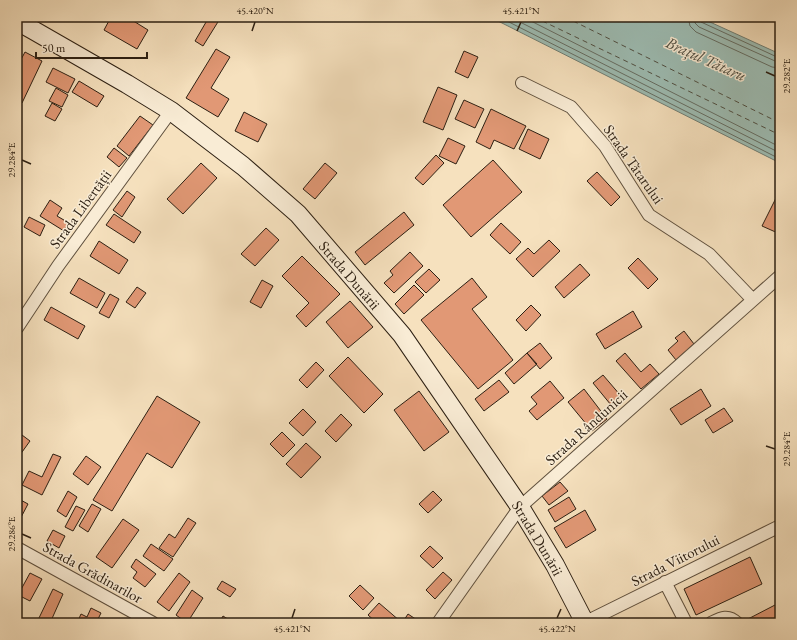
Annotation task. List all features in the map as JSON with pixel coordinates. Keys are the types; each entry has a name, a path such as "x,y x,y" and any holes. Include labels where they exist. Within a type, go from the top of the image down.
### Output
{"main road":[{"name":"Strada Dunării","path":"17,21 121,80 171,111 243,166 298,214 402,335 520,507 555,565 585,623"}],"street":[{"name":"Strada Tătarului","path":"522,83 571,107 605,146 649,215 709,254 753,300"},
{"name":"Strada Libertății","path":"17,328 58,266 171,111"},
{"name":"Strada Rândunicii","path":"438,623 520,507 780,276"},
{"name":"Strada Viitorului","path":"585,623 780,526"},
{"name":"Strada Grădinarilor","path":"17,548 154,623"},
{"path":"665,582 686,623"},
{"path":"711,623 724,617 734,619 737,623"}],"water":[{"name":"Brațul Tătaru","path":"490,17 699,17 780,54 780,163"}],"building":[{"path":"111,17 127,17 148,30 137,49 104,30"},
{"path":"209,17 221,17 203,46 195,41"},
{"path":"216,49 230,57 211,88 229,99 218,117 186,98"},
{"path":"464,51 478,57 468,78 455,72"},
{"path":"25,52 42,61 22,103 17,101 17,78 21,69 17,67"},
{"path":"53,68 75,79 68,93 46,82"},
{"path":"79,81 104,96 97,107 72,92"},
{"path":"438,87 457,95 443,130 423,122"},
{"path":"56,88 68,95 62,107 49,101"},
{"path":"464,100 484,109 475,128 455,119"},
{"path":"52,103 62,109 55,121 45,116"},
{"path":"491,109 526,126 514,149 494,140 490,149 476,142"},
{"path":"244,112 267,124 258,142 235,131"},
{"path":"140,116 153,125 129,156 117,146"},
{"path":"528,129 549,139 540,159 519,149"},
{"path":"448,138 465,146 456,164 439,156"},
{"path":"114,148 127,158 119,167 107,157"},
{"path":"436,155 444,163 423,185 415,178"},
{"path":"493,160 522,192 471,237 443,205"},
{"path":"201,163 217,178 183,214 167,199"},
{"path":"325,163 337,173 315,199 303,189"},
{"path":"597,172 620,197 611,206 587,181"},
{"path":"780,190 780,234 762,226"},
{"path":"127,191 135,197 122,217 113,210"},
{"path":"50,200 62,208 57,216 69,223 64,231 40,216"},
{"path":"404,212 414,225 365,265 355,252"},
{"path":"114,214 141,232 134,243 106,225"},
{"path":"29,217 45,225 40,236 24,227"},
{"path":"501,223 521,242 510,254 490,235"},
{"path":"266,228 279,240 255,266 241,254"},
{"path":"549,240 560,251 533,277 516,259 528,248 534,254"},
{"path":"99,241 128,260 119,274 90,256"},
{"path":"410,252 423,266 394,293 384,283 393,275 390,271"},
{"path":"302,256 340,294 306,327 296,316 309,303 282,276"},
{"path":"638,258 658,279 648,289 628,268"},
{"path":"580,264 590,275 564,298 555,287"},
{"path":"429,269 440,280 426,293 415,282"},
{"path":"79,278 105,293 97,308 70,293"},
{"path":"472,278 487,297 472,309 513,360 478,389 421,320"},
{"path":"262,280 273,286 261,308 250,302"},
{"path":"414,285 424,295 404,314 395,304"},
{"path":"137,287 146,293 135,308 126,302"},
{"path":"110,294 119,299 109,318 99,313"},
{"path":"350,301 373,327 348,348 326,322"},
{"path":"531,305 541,315 526,331 516,320"},
{"path":"51,307 85,326 78,339 44,320"},
{"path":"633,311 642,327 605,349 596,334"},
{"path":"684,331 694,344 676,360 668,350 678,341 675,338"},
{"path":"540,343 552,358 540,369 527,353"},
{"path":"527,353 537,364 514,384 505,373"},
{"path":"625,353 641,372 650,364 659,374 641,389 616,361"},
{"path":"348,357 383,394 364,413 329,376"},
{"path":"316,362 324,370 307,388 299,380"},
{"path":"603,375 621,396 611,405 593,383"},
{"path":"499,380 509,392 484,411 475,399"},
{"path":"550,381 564,398 537,420 529,411 537,404 531,397"},
{"path":"584,389 607,419 592,431 568,402"},
{"path":"701,389 711,406 681,425 670,409"},
{"path":"419,391 449,432 424,451 394,410"},
{"path":"157,396 200,422 172,468 147,453 112,511 93,500"},
{"path":"724,408 733,421 713,433 705,420"},
{"path":"303,409 316,422 303,436 289,423"},
{"path":"341,414 352,425 336,442 325,431"},
{"path":"282,432 295,445 283,457 270,444"},
{"path":"22,435 30,441 17,459 17,442"},
{"path":"306,443 321,457 301,478 286,464"},
{"path":"53,454 61,457 42,495 22,485 29,471 42,477"},
{"path":"86,456 101,467 88,485 73,474"},
{"path":"560,482 568,491 549,505 542,496"},
{"path":"68,491 77,497 66,517 57,511"},
{"path":"433,491 442,500 428,513 419,504"},
{"path":"569,497 576,509 555,522 548,510"},
{"path":"17,498 28,504 17,525"},
{"path":"92,504 101,509 88,532 79,526"},
{"path":"76,506 85,510 73,531 65,527"},
{"path":"585,510 596,530 566,548 554,528"},
{"path":"188,518 196,523 173,557 159,548 169,534 175,538"},
{"path":"123,519 139,530 112,568 96,557"},
{"path":"53,530 65,536 59,548 47,541"},
{"path":"151,544 173,559 164,571 143,556"},
{"path":"430,546 443,558 433,568 420,556"},
{"path":"750,557 762,584 696,615 684,589"},
{"path":"136,559 156,574 145,587 133,578 137,572 131,567"},
{"path":"443,572 452,580 435,599 426,590"},
{"path":"30,573 42,579 30,601 18,595"},
{"path":"179,573 190,582 169,611 157,602"},
{"path":"222,581 236,589 230,597 217,589"},
{"path":"360,585 374,598 363,610 349,596"},
{"path":"53,589 63,594 50,623 44,623 38,620"},
{"path":"192,590 203,598 187,623 176,615"},
{"path":"379,603 400,621 398,623 377,623 368,615"},
{"path":"775,605 780,615 780,623 750,623 748,619"},
{"path":"91,608 101,613 96,623 77,623 81,614 87,617"},
{"path":"408,614 420,622 420,623 402,623"},
{"path":"223,616 234,623 219,623"}],"ferry route":[{"path":"534,17 780,135"},
{"path":"565,17 780,123"}]}
